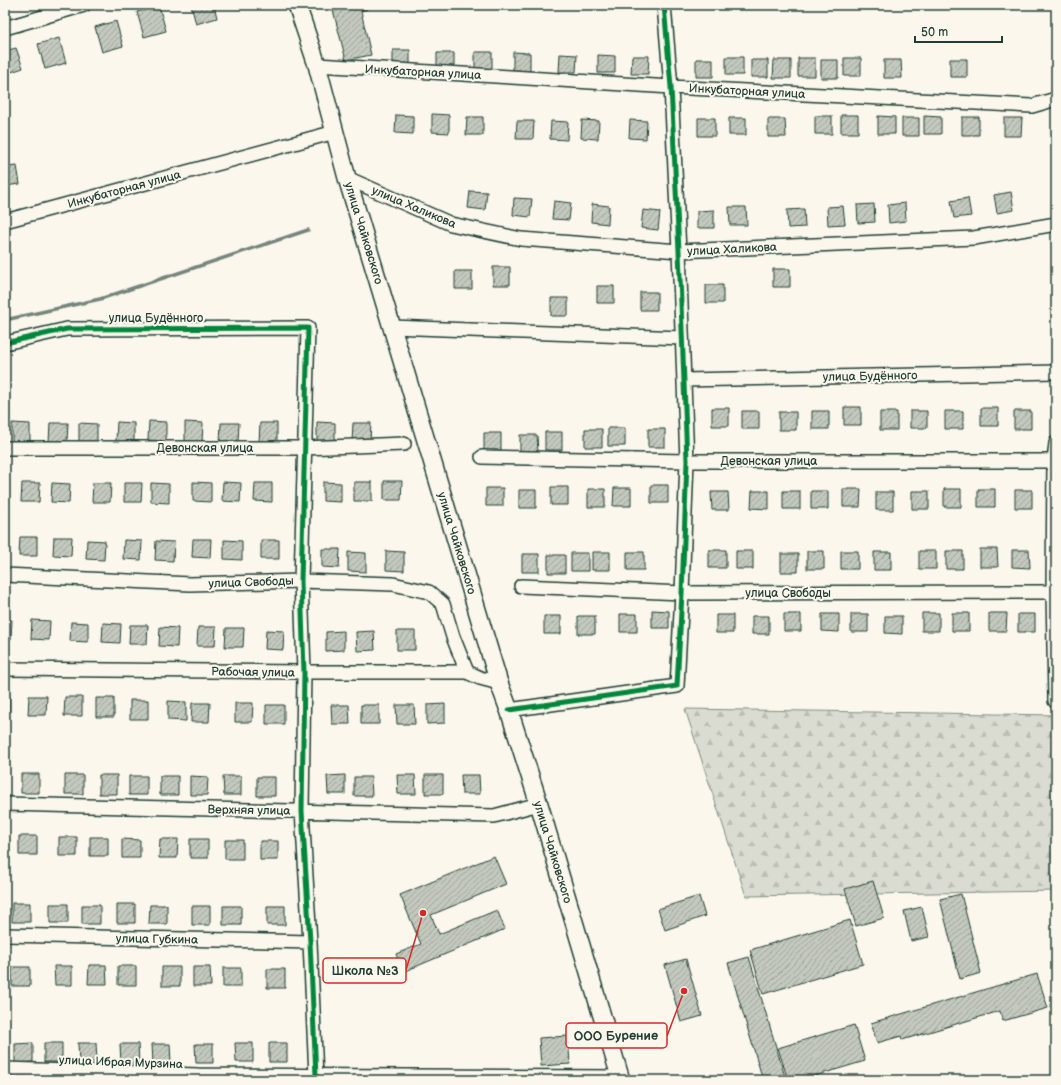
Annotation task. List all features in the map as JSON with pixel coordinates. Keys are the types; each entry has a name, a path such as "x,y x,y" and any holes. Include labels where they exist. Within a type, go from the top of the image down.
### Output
{"main road":[{"name":"улица Чайковского","path":"297,5 316,65 347,178 500,683 539,804 621,1078"}],"street":[{"path":"5,28 65,8 84,5"},
{"path":"509,710 677,686 687,461 680,252 671,87 664,5"},
{"name":"Инкубаторная улица","path":"316,65 671,87 1032,106 1056,99"},
{"name":"Инкубаторная улица","path":"5,221 335,132"},
{"name":"улица Халикова","path":"347,178 451,224 521,239 680,252 974,238 1056,224"},
{"path":"392,327 682,338"},
{"name":"улица Будённого","path":"5,343 67,329 308,328 304,448"},
{"name":"улица Будённого","path":"684,380 1056,372"},
{"path":"1055,701 1054,592 1056,443"},
{"name":"Девонская улица","path":"5,448 304,448 404,444"},
{"path":"304,448 301,581 304,672 302,811 316,1076"},
{"name":"Девонская улица","path":"482,457 687,461 1055,461"},
{"name":"улица Свободы","path":"5,574 190,584 301,581 393,584 429,592 443,604 453,637 467,672"},
{"name":"улица Свободы","path":"521,586 682,593 1054,592"},
{"name":"Рабочая улица","path":"5,669 467,672 480,678 500,683"},
{"name":"Верхняя улица","path":"5,804 494,816 539,804"},
{"name":"улица Губкина","path":"5,935 310,942"},
{"name":"улица Ибрая Мурзина","path":"5,1069 198,1075 621,1078"}],"green space":[{"path":"685,709 1056,715 1056,891 746,896"}],"building":[{"path":"191,5 214,5 217,18 196,24"},
{"path":"352,5 366,5 367,9 361,11 371,55 346,60 333,10"},
{"path":"159,6 166,31 144,37 137,12"},
{"path":"116,21 123,46 102,52 95,27"},
{"path":"59,38 66,63 45,69 38,44"},
{"path":"16,48 23,68 5,74 5,51"},
{"path":"393,50 410,50 410,68 393,68"},
{"path":"475,52 492,52 492,70 475,70"},
{"path":"513,52 530,53 530,71 513,70"},
{"path":"437,53 454,53 454,71 437,71"},
{"path":"560,54 577,55 576,72 559,72"},
{"path":"598,55 615,56 615,73 598,73"},
{"path":"632,56 649,56 648,74 631,74"},
{"path":"726,57 743,57 743,75 726,75"},
{"path":"798,58 815,58 815,76 798,76"},
{"path":"844,58 861,58 861,76 844,76"},
{"path":"696,59 713,59 713,77 696,77"},
{"path":"950,59 967,59 967,77 950,77"},
{"path":"751,60 768,60 768,77 751,77"},
{"path":"774,60 791,60 791,78 773,78"},
{"path":"821,60 838,60 838,78 821,78"},
{"path":"884,60 901,60 902,78 884,78"},
{"path":"432,114 449,115 449,133 432,132"},
{"path":"396,115 413,116 413,134 395,133"},
{"path":"841,115 858,115 858,133 841,133"},
{"path":"815,116 832,116 832,134 815,134"},
{"path":"878,116 895,117 895,134 878,134"},
{"path":"924,116 941,117 941,134 924,134"},
{"path":"467,117 483,117 483,135 466,135"},
{"path":"962,117 979,117 979,135 962,135"},
{"path":"698,118 715,118 715,136 698,136"},
{"path":"729,118 746,118 746,135 729,135"},
{"path":"902,118 919,118 919,136 902,136"},
{"path":"1004,118 1022,118 1021,136 1004,136"},
{"path":"768,119 785,119 786,137 768,137"},
{"path":"582,120 599,121 598,139 581,138"},
{"path":"630,120 647,121 646,139 629,138"},
{"path":"517,121 534,121 533,139 516,139"},
{"path":"551,121 568,122 567,140 550,139"},
{"path":"17,166 20,184 5,186 5,167"},
{"path":"470,191 487,192 485,210 468,208"},
{"path":"1011,192 1014,210 997,213 994,195"},
{"path":"514,198 532,199 530,217 513,215"},
{"path":"968,198 971,216 954,218 951,201"},
{"path":"554,201 571,203 569,220 552,219"},
{"path":"905,203 906,221 889,223 888,205"},
{"path":"592,204 609,206 608,224 591,222"},
{"path":"874,204 875,222 858,223 857,205"},
{"path":"843,206 845,224 828,225 827,207"},
{"path":"729,207 746,207 747,225 730,225"},
{"path":"804,209 805,227 788,228 787,210"},
{"path":"643,210 660,212 658,230 641,228"},
{"path":"714,210 714,228 697,228 697,211"},
{"path":"493,267 510,267 510,285 493,285"},
{"path":"773,269 790,269 790,287 773,287"},
{"path":"455,271 472,271 472,289 455,289"},
{"path":"706,285 723,285 723,303 706,303"},
{"path":"597,286 614,286 614,303 597,303"},
{"path":"640,292 657,292 657,310 640,310"},
{"path":"551,298 568,298 568,316 551,316"},
{"path":"844,407 861,407 861,425 844,425"},
{"path":"712,408 729,408 729,426 712,426"},
{"path":"981,408 998,408 998,426 981,426"},
{"path":"742,411 759,411 759,429 742,429"},
{"path":"812,411 829,411 829,429 812,429"},
{"path":"910,411 927,411 927,428 910,428"},
{"path":"945,411 963,411 963,429 945,429"},
{"path":"1014,411 1031,411 1031,429 1014,429"},
{"path":"779,412 796,412 796,430 779,430"},
{"path":"880,412 897,412 897,430 880,430"},
{"path":"149,421 166,422 166,441 148,440"},
{"path":"117,422 134,423 134,442 116,441"},
{"path":"185,422 203,423 202,442 185,441"},
{"path":"317,422 335,423 335,442 317,441"},
{"path":"12,423 30,424 30,442 12,442"},
{"path":"50,423 68,423 67,442 49,442"},
{"path":"79,423 97,424 97,443 79,442"},
{"path":"221,423 239,423 238,442 220,442"},
{"path":"260,423 277,423 277,442 259,442"},
{"path":"353,423 371,423 370,442 352,442"},
{"path":"608,428 625,428 625,446 608,446"},
{"path":"585,429 602,429 602,447 585,447"},
{"path":"648,429 665,429 665,447 648,447"},
{"path":"545,432 562,432 562,450 545,450"},
{"path":"484,433 501,433 501,451 484,451"},
{"path":"520,435 537,435 538,452 520,452"},
{"path":"384,481 402,481 401,500 384,500"},
{"path":"193,482 211,483 211,502 193,501"},
{"path":"223,482 241,483 240,502 222,501"},
{"path":"323,482 341,483 341,502 323,501"},
{"path":"354,482 372,482 372,501 354,501"},
{"path":"22,483 40,483 39,502 21,502"},
{"path":"52,483 70,484 69,503 51,502"},
{"path":"93,483 111,483 110,502 92,502"},
{"path":"124,483 142,483 141,502 124,502"},
{"path":"151,483 169,484 169,503 151,502"},
{"path":"255,483 272,483 272,502 254,501"},
{"path":"651,485 668,485 668,503 651,503"},
{"path":"551,487 568,487 568,505 551,505"},
{"path":"486,488 503,488 503,506 486,506"},
{"path":"614,488 631,488 631,506 613,506"},
{"path":"588,489 605,489 605,507 588,507"},
{"path":"843,489 861,489 860,507 843,507"},
{"path":"944,489 961,489 961,507 944,507"},
{"path":"978,489 995,489 995,507 978,507"},
{"path":"519,490 536,490 536,508 519,508"},
{"path":"1015,490 1032,490 1032,508 1015,508"},
{"path":"752,491 769,491 769,509 751,508"},
{"path":"783,491 800,491 800,509 783,509"},
{"path":"811,491 828,491 828,509 811,509"},
{"path":"912,491 929,491 929,509 912,509"},
{"path":"711,492 728,492 729,510 712,510"},
{"path":"876,492 893,492 893,510 876,510"},
{"path":"20,537 37,537 37,556 19,556"},
{"path":"54,537 72,537 71,556 53,555"},
{"path":"193,539 211,539 210,558 192,557"},
{"path":"87,540 105,541 104,560 86,559"},
{"path":"124,540 142,541 141,560 123,559"},
{"path":"224,540 242,541 242,560 224,559"},
{"path":"261,540 279,540 279,559 261,559"},
{"path":"156,541 174,542 173,561 155,560"},
{"path":"322,549 340,549 339,568 322,567"},
{"path":"980,549 997,549 998,567 980,567"},
{"path":"709,550 726,550 726,568 709,568"},
{"path":"1012,550 1029,550 1030,568 1012,567"},
{"path":"386,551 404,552 404,571 386,570"},
{"path":"736,551 753,551 753,569 736,569"},
{"path":"807,551 824,551 824,569 807,569"},
{"path":"841,551 858,551 858,569 841,569"},
{"path":"919,551 936,551 936,569 919,569"},
{"path":"946,551 963,551 963,569 946,569"},
{"path":"348,552 366,553 366,572 348,571"},
{"path":"592,552 610,552 610,570 592,570"},
{"path":"627,552 644,552 644,570 627,570"},
{"path":"874,552 891,552 891,570 874,570"},
{"path":"571,553 588,553 588,571 571,571"},
{"path":"522,554 539,554 539,572 522,572"},
{"path":"781,554 798,554 798,572 781,572"},
{"path":"548,555 565,555 565,573 548,573"},
{"path":"652,610 669,611 669,628 652,628"},
{"path":"922,613 939,613 939,631 922,631"},
{"path":"952,613 969,613 969,631 952,631"},
{"path":"989,613 1007,613 1006,631 989,631"},
{"path":"620,614 637,614 637,632 620,632"},
{"path":"784,614 801,614 801,631 784,631"},
{"path":"822,614 839,614 839,632 822,631"},
{"path":"851,614 868,614 868,632 851,632"},
{"path":"1018,614 1035,614 1035,632 1018,632"},
{"path":"716,615 733,615 733,633 716,633"},
{"path":"544,616 561,616 561,634 544,634"},
{"path":"578,616 595,616 595,634 578,634"},
{"path":"752,616 769,616 769,634 752,634"},
{"path":"885,616 902,616 902,634 885,633"},
{"path":"5,620 12,620 11,639 5,638"},
{"path":"32,620 50,621 49,640 31,639"},
{"path":"71,622 88,623 88,642 70,641"},
{"path":"103,623 121,624 120,643 102,642"},
{"path":"130,625 148,625 147,644 129,644"},
{"path":"160,627 178,628 177,647 159,646"},
{"path":"198,627 216,627 215,646 197,646"},
{"path":"226,628 244,628 243,647 225,647"},
{"path":"266,630 284,631 283,650 265,649"},
{"path":"344,631 344,650 326,651 326,632"},
{"path":"374,631 375,650 357,651 356,632"},
{"path":"397,631 415,631 415,650 397,650"},
{"path":"5,694 9,694 9,713 5,713"},
{"path":"29,696 47,696 46,715 28,715"},
{"path":"65,697 82,697 82,716 64,716"},
{"path":"96,698 114,698 114,717 96,717"},
{"path":"130,700 148,700 148,719 130,719"},
{"path":"168,701 186,702 186,721 168,720"},
{"path":"192,703 210,703 209,722 191,722"},
{"path":"235,703 253,703 252,722 235,722"},
{"path":"445,704 445,723 427,724 427,705"},
{"path":"266,705 284,705 284,724 266,724"},
{"path":"331,705 349,705 350,724 332,724"},
{"path":"361,705 379,705 379,724 361,724"},
{"path":"396,705 414,705 415,724 397,724"},
{"path":"21,774 39,774 39,793 21,793"},
{"path":"65,775 83,775 83,794 65,794"},
{"path":"99,775 117,775 117,794 99,794"},
{"path":"345,775 345,794 328,794 327,776"},
{"path":"397,775 415,775 416,794 398,794"},
{"path":"425,775 443,775 443,794 425,794"},
{"path":"461,775 479,775 480,794 462,794"},
{"path":"129,776 147,776 147,795 129,795"},
{"path":"160,776 178,776 178,795 160,795"},
{"path":"190,776 208,777 207,795 190,795"},
{"path":"223,776 241,776 241,795 224,795"},
{"path":"257,777 275,777 275,796 257,796"},
{"path":"354,777 371,777 372,796 354,796"},
{"path":"19,836 37,836 37,855 19,855"},
{"path":"59,837 77,837 77,856 59,856"},
{"path":"90,837 108,837 108,856 90,856"},
{"path":"122,839 140,840 140,858 122,858"},
{"path":"160,839 178,839 177,858 159,858"},
{"path":"190,839 208,839 208,858 190,858"},
{"path":"225,840 243,840 243,859 225,859"},
{"path":"260,841 278,841 278,860 260,860"},
{"path":"494,856 506,884 431,915 439,934 497,910 505,929 403,972 396,954 421,944 400,895"},
{"path":"873,881 884,918 856,926 845,889"},
{"path":"961,894 981,973 960,979 940,899"},
{"path":"699,896 705,916 665,930 658,909"},
{"path":"12,903 30,903 30,922 12,922"},
{"path":"50,904 68,904 68,923 50,923"},
{"path":"117,904 135,904 135,923 117,923"},
{"path":"82,905 100,905 100,924 82,924"},
{"path":"150,905 167,905 167,924 149,924"},
{"path":"192,906 210,906 210,925 192,925"},
{"path":"223,906 241,906 241,925 223,925"},
{"path":"267,906 285,906 285,925 267,925"},
{"path":"922,907 929,937 911,941 904,911"},
{"path":"850,920 863,964 763,994 750,950"},
{"path":"749,957 786,1080 763,1080 728,963"},
{"path":"686,959 702,1016 681,1022 665,965"},
{"path":"89,965 106,965 107,984 88,984"},
{"path":"54,966 72,966 72,985 55,985"},
{"path":"118,966 136,966 136,985 118,985"},
{"path":"12,967 30,967 30,986 12,986"},
{"path":"162,967 180,967 180,986 162,986"},
{"path":"193,967 210,967 211,986 193,986"},
{"path":"223,968 241,968 241,987 223,987"},
{"path":"267,969 285,969 285,988 267,988"},
{"path":"1037,974 1048,1008 1003,1021 1000,1011 902,1040 901,1036 877,1043 871,1023"},
{"path":"854,1025 865,1061 801,1080 788,1080 778,1048"},
{"path":"568,1036 570,1064 541,1066 539,1038"},
{"path":"33,1043 33,1062 15,1063 15,1044"},
{"path":"44,1043 62,1043 62,1062 44,1062"},
{"path":"78,1043 96,1043 97,1062 79,1062"},
{"path":"235,1043 253,1043 253,1062 236,1062"},
{"path":"269,1043 287,1043 287,1062 269,1062"},
{"path":"120,1044 138,1044 139,1063 121,1063"},
{"path":"152,1044 170,1044 171,1063 153,1063"},
{"path":"195,1044 213,1044 213,1063 196,1063"}],"waterway":[{"path":"5,320 100,299 308,230"}],"cycle path":[{"path":"509,710 677,686 687,461 671,87 664,5"},
{"path":"5,343 67,329 308,328 301,581 304,672 302,811 316,1076"}],"place":[{"name":"Школа №3","path":"423,913"},
{"name":"ООО Бурение","path":"684,991"}]}
